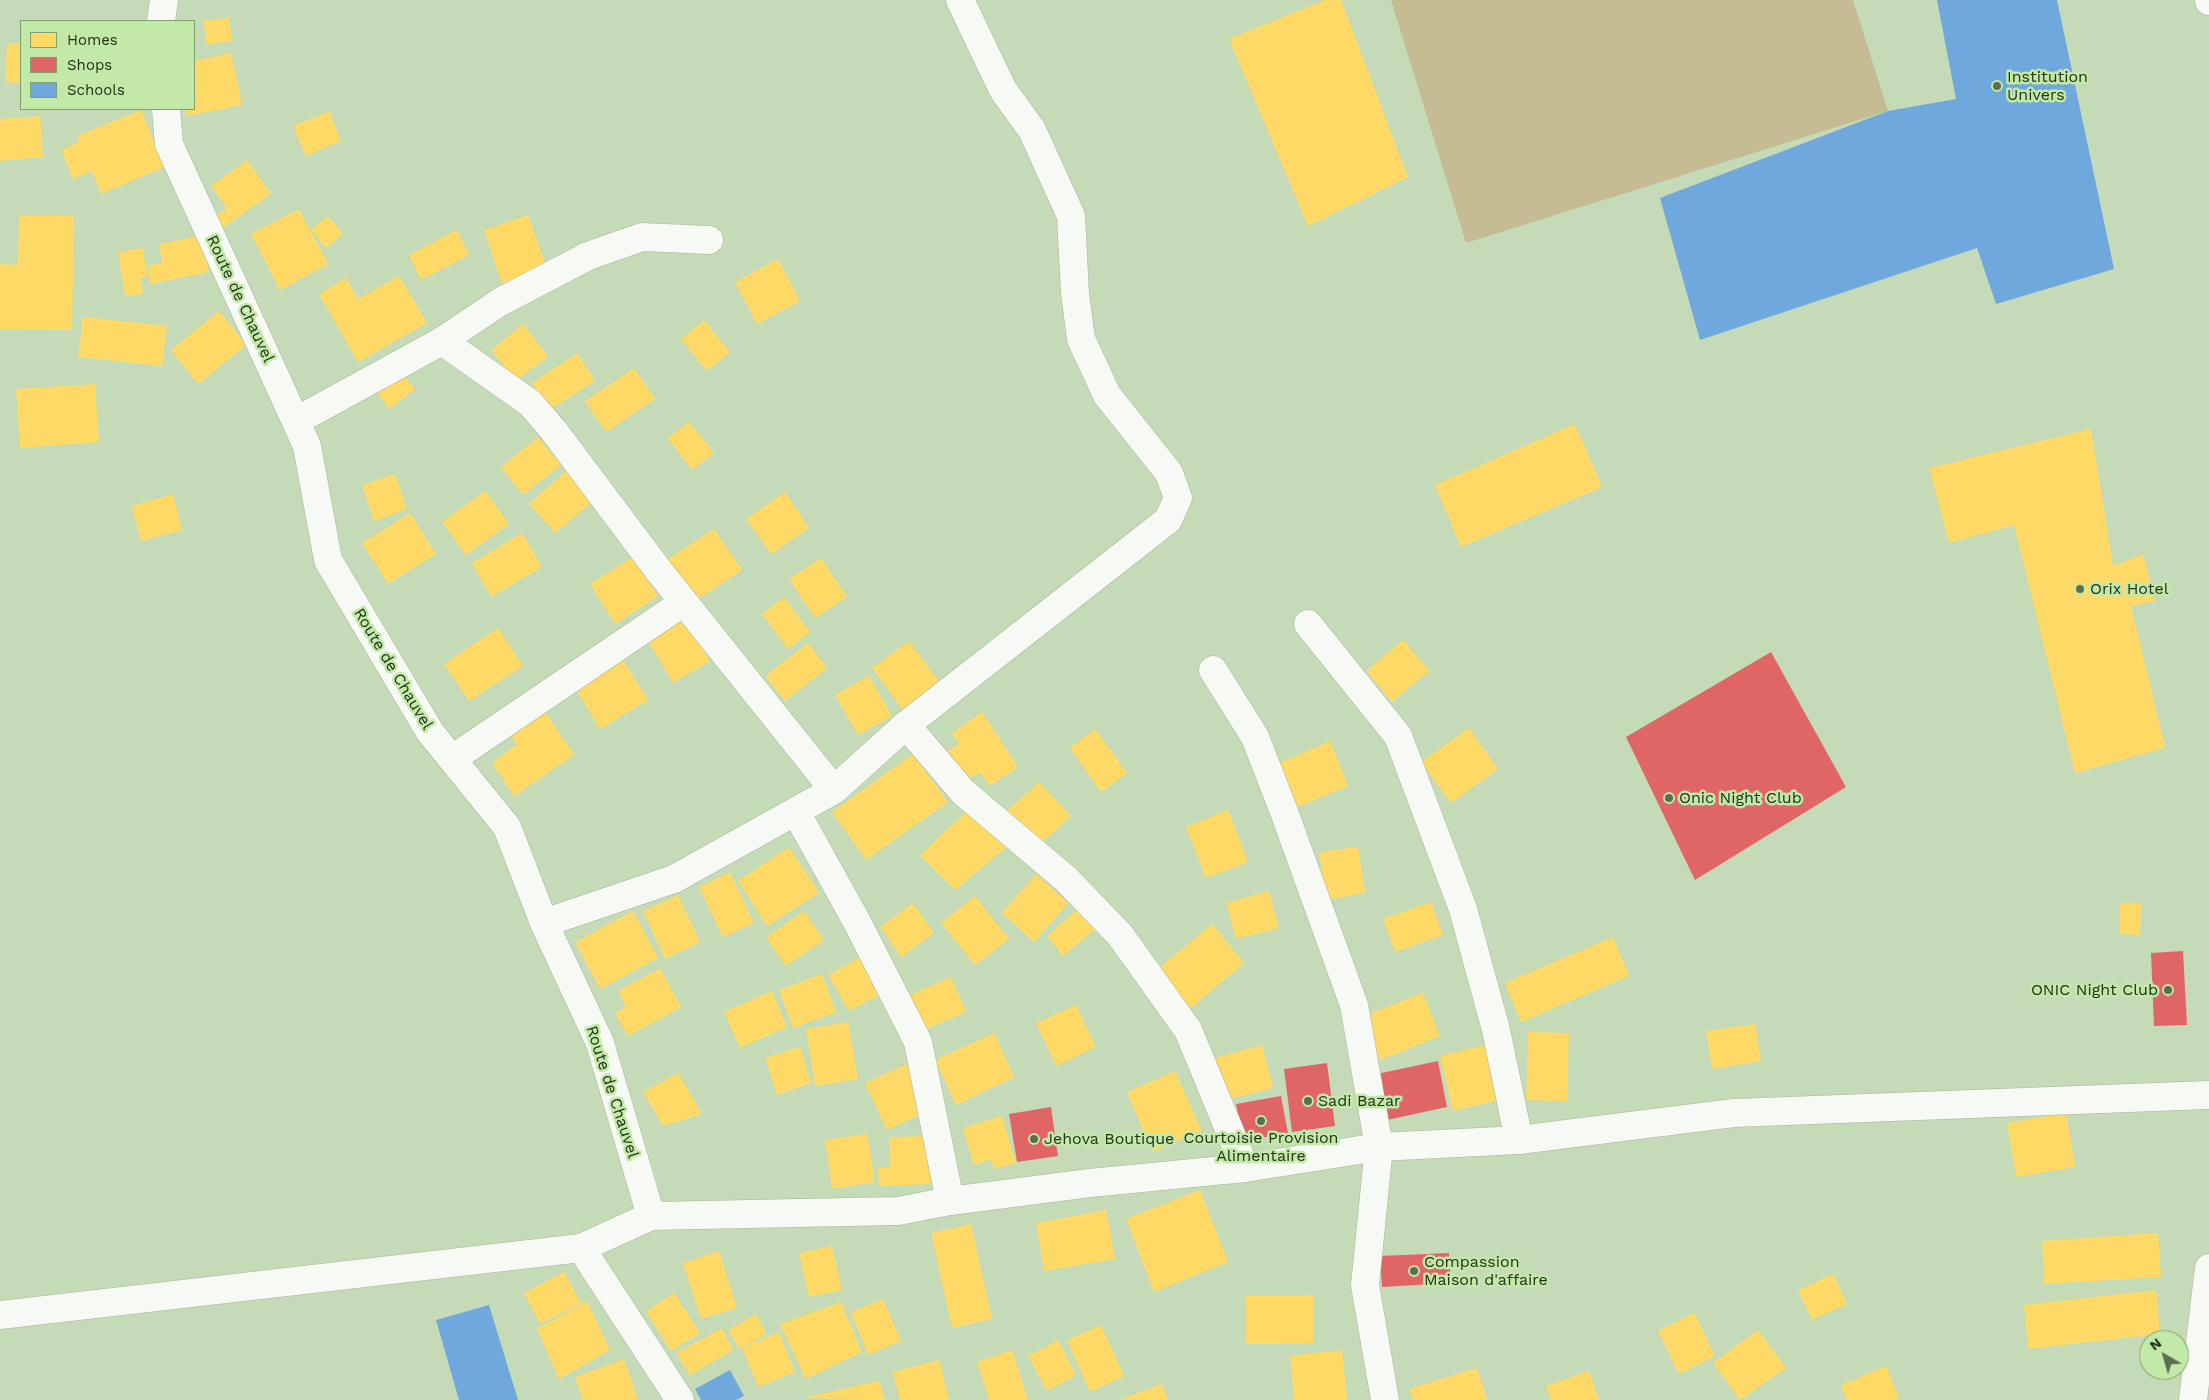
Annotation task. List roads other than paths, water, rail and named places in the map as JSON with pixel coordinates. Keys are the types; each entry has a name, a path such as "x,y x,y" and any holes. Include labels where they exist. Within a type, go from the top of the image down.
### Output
{"street":[{"path":"161,20 164,0"},
{"path":"544,923 674,879 834,790 906,724 1168,520 1178,498 1169,473 1107,395 1081,339 1075,293 1071,216 1032,130 1003,90 960,0"},
{"name":"Route de Chauvel","path":"166,110 169,144 307,446 328,560 430,732 507,827 544,923 600,1044 651,1216"},
{"path":"296,421 442,341 500,302 588,256 642,237 709,240"},
{"path":"442,341 530,403 554,430 684,602 834,790"},
{"path":"452,759 684,602"},
{"path":"1308,624 1398,736 1463,908 1496,1030 1519,1140"},
{"path":"1213,670 1254,737 1283,809 1354,1005 1379,1147 1366,1285 1385,1400"},
{"path":"906,724 963,792 1066,879 1120,935 1188,1030 1245,1168"},
{"path":"796,812 857,922 918,1042 950,1201"},
{"path":"0,1315 581,1248 651,1216 898,1210 950,1201 1090,1183 1245,1168 1379,1147 1519,1140 1734,1113 2209,1095"},
{"path":"581,1248 680,1400"},
{"path":"2193,1400 2209,1268"}],"place":[{"name":"Institution Univers","path":"1997,86"},
{"name":"Orix Hotel","path":"2080,589"},
{"name":"Onic Night Club","path":"1669,798"},
{"name":"ONIC Night Club","path":"2168,990"},
{"name":"Sadi Bazar","path":"1308,1101"},
{"name":"Courtoisie Provision Alimentaire","path":"1261,1121"},
{"name":"Jehova Boutique","path":"1034,1139"},
{"name":"Compassion Maison d'affaire","path":"1414,1271"}]}
